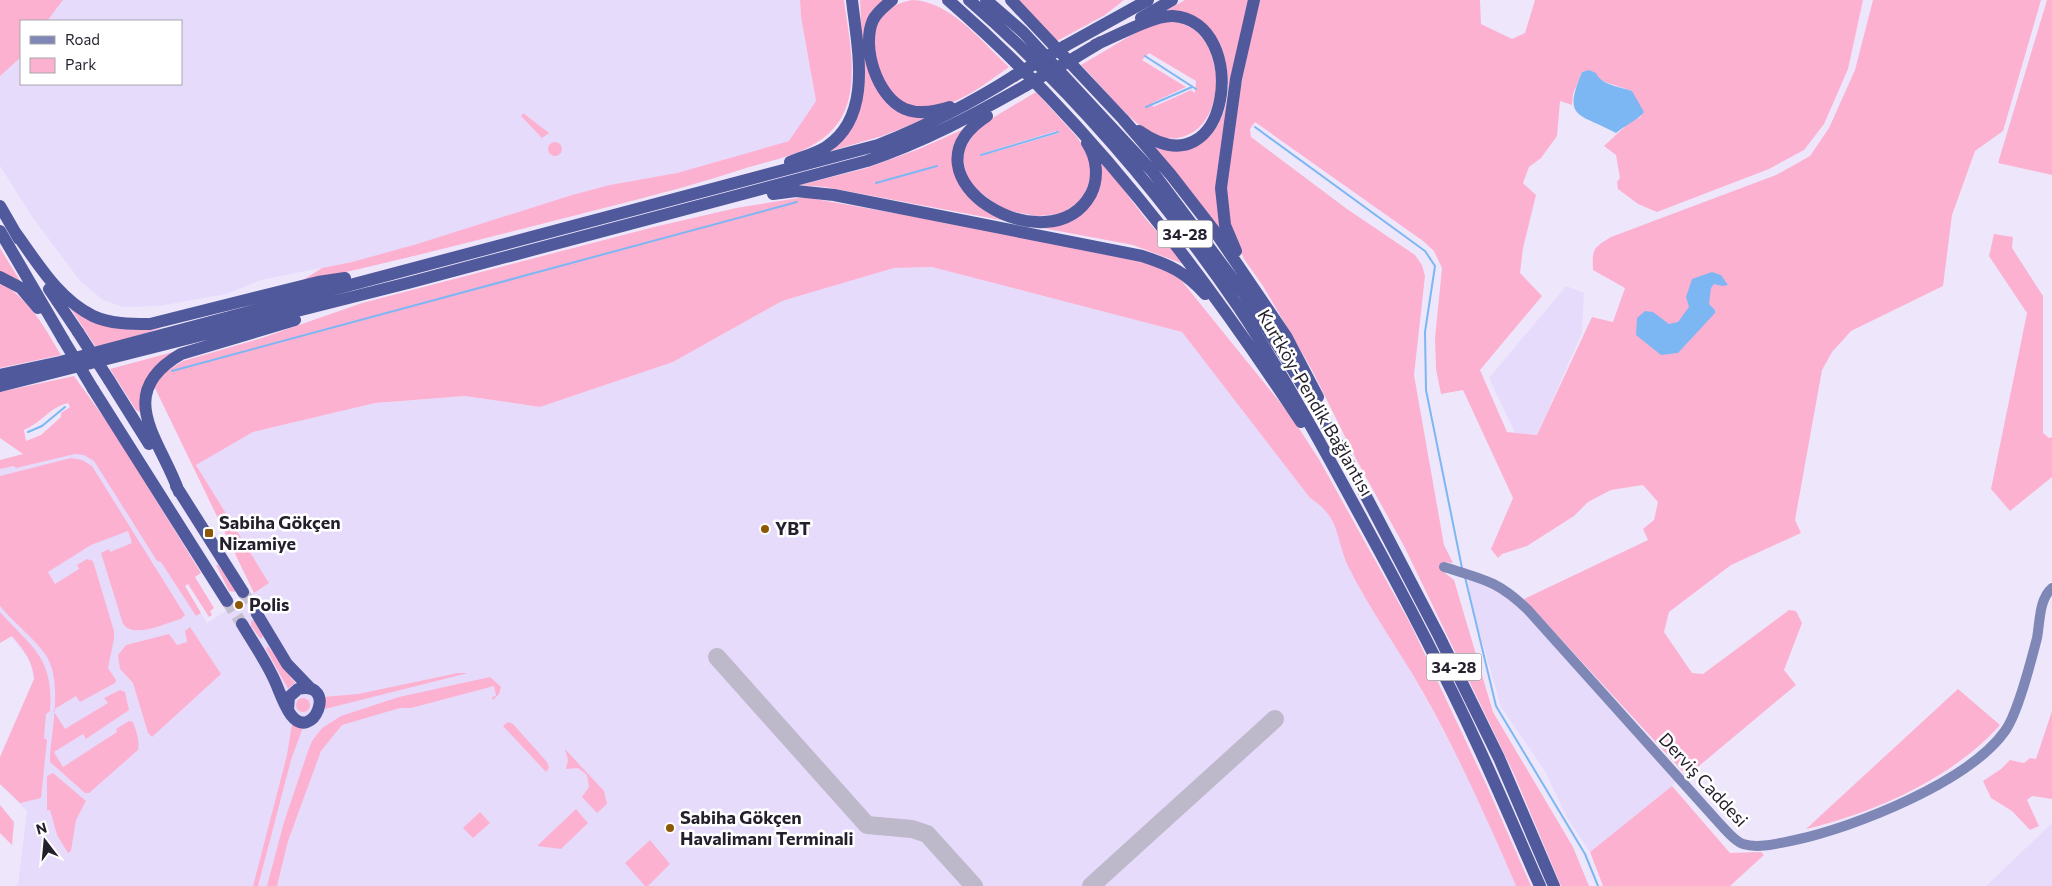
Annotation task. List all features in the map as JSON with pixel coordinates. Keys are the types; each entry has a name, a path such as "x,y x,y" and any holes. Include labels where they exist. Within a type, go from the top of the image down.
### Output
{"highway":[{"path":"732,192 826,147 848,122 858,100 859,74 852,0"},
{"path":"892,0 881,8 873,20 870,31 873,69 888,95 905,109 923,113 938,111 977,100"},
{"path":"939,0 972,21"},
{"path":"948,0 972,21 1075,124 1119,173 1193,266 1295,413 1354,504"},
{"name":"Kurtköy-Pendik Bağlantısı","path":"969,0 1065,92 1176,222 1239,308 1271,357 1312,426 1354,504 1455,699 1540,886"},
{"name":"Kurtköy-Pendik Bağlantısı","path":"986,0 1023,32 1152,171 1184,211 1282,352 1344,454 1439,636 1499,758 1554,886"},
{"path":"1006,0 1024,16"},
{"path":"1010,0 1123,119 1177,182 1252,282 1286,336 1334,426 1344,454"},
{"path":"1089,33 1130,0"},
{"path":"0,386 408,283 732,192 878,145 928,124 977,100 1014,76 1148,0"},
{"path":"0,376 60,362 397,271 867,161 904,149 951,127 1076,57 1172,0"},
{"path":"1252,282 1225,225 1221,188 1236,79 1254,0"},
{"path":"1095,45 1150,21 1173,16 1182,18 1200,28 1217,54 1222,76 1218,115 1204,134 1185,144 1160,143 1123,119"},
{"path":"1025,86 1000,107 976,122 968,131 962,144 958,164 960,174 968,189 980,201 1006,215 1021,220 1052,221 1074,212 1085,203 1092,192 1096,170 1089,147 1075,124"},
{"path":"732,192 796,191 834,195 1142,256 1171,265 1189,277 1235,327"},
{"path":"0,206 243,592"},
{"path":"0,231 93,389 227,601"},
{"path":"15,232 64,296 93,316 122,323 150,324 318,282 397,271"},
{"path":"0,277 21,288 63,339"},
{"path":"179,492 173,474 152,436 146,415 146,392 160,368 181,354 299,319 408,283"},
{"path":"242,624 272,675 288,710 298,720 314,718 318,712 320,701 317,694 287,664 257,614"},
{"path":"288,710 288,700 292,692 301,688 310,689"}],"street":[{"name":"Derviş Caddesi","path":"1449,568 1502,587 1528,610 1720,824 1738,842 1748,845 1777,844 1828,833 1860,822 1894,807 1959,772 1994,744 2006,730 2014,712 2030,666 2044,599 2052,588"}],"shaded area":[{"path":"0,0 800,0 801,17 816,101 790,141 677,173 572,195 392,252 261,280 226,294 159,306 123,307 103,300 81,282 33,218 0,166"},
{"path":"934,267 1182,332 1310,498 1325,508 1339,534 1348,564 1424,695 1467,774 1516,886 15,886 18,884 27,811 0,784 0,757 34,679 29,659 8,633 0,627 0,465 84,444 180,579 207,623 269,583 196,465 253,432 375,403 465,396 540,407 673,362 782,301 894,268"},
{"path":"1566,286 1584,293 1582,333 1537,435 1515,433 1489,378"},
{"path":"1468,579 1489,583 1519,606 1644,747 1650,748 1678,781 1590,852 1566,816 1545,771 1501,707 1472,606"},
{"path":"2052,823 2052,886 1986,886"}],"green space":[{"path":"0,0 63,0 48,20 20,20 20,58 0,76"},
{"path":"800,0 844,0 851,49 851,83 843,115 834,128 815,144 782,158 695,184 455,246 300,282 322,268 352,262 417,244 572,195 610,185 677,173 789,141 816,101 801,17"},
{"path":"860,0 884,0 874,10 875,86 928,118 882,136 827,152 856,117 862,40"},
{"path":"912,0 926,2 952,15 965,24 1009,67 962,98 942,106 931,108 915,107 901,101 889,89 880,75 875,58 874,42 876,26 884,13 894,6"},
{"path":"1016,0 1124,0 1105,15 1057,41"},
{"path":"1185,0 1251,0 1218,180 1225,239 1149,142 1169,148 1189,146 1206,137 1218,123 1226,105 1228,85 1226,64 1220,45 1209,29 1194,17 1163,12"},
{"path":"1259,0 1480,0 1481,24 1512,39 1525,33 1535,0 1863,0 1848,69 1824,124 1804,150 1769,169 1657,212 1638,204 1618,189 1617,182 1620,178 1616,155 1604,146 1632,120 1641,117 1632,91 1605,82 1588,71 1582,72 1573,94 1572,105 1560,101 1557,136 1541,158 1529,167 1523,183 1536,195 1523,248 1520,273 1542,296 1480,370 1507,432 1537,435 1592,317 1613,322 1625,288 1593,270 1593,258 1597,247 1611,237 1776,175 1810,156 1829,128 1855,70 1873,0 2041,0 2003,131 1975,151 1952,215 1943,286 1851,331 1832,352 1822,370 1795,520 1801,533 1731,565 1669,612 1664,632 1692,673 1703,674 1789,610 1796,611 1802,623 1784,670 1796,685 1687,776 1524,599 1648,540 1643,529 1654,520 1658,502 1643,485 1611,490 1588,502 1574,516 1527,546 1502,554 1498,558 1491,549 1513,498 1463,390 1441,394 1436,369 1435,338 1442,268 1434,251 1423,241 1255,122 1250,129 1251,137 1347,209 1415,255 1422,265 1425,276 1414,375 1444,545 1453,563 1444,562 1441,570 1454,580 1493,712 1573,847 1589,886 1561,886 1514,774 1404,546 1356,459 1312,370 1263,286 1244,259 1230,229 1225,185 1234,118"},
{"path":"2047,0 2052,0 2052,175 1998,163"},
{"path":"1172,21 1187,26 1196,31 1206,43 1213,58 1216,92 1212,108 1204,122 1193,132 1178,138 1161,138 1147,131 1117,104 1081,65 1145,27","holes":["1149,53 1196,81 1195,93 1191,90 1153,107 1152,103 1186,87 1142,60"]},
{"path":"1036,92 1077,137 1089,155 1091,175 1084,198 1061,214 1037,216 1004,210 968,183 962,153 979,126","holes":["1056,131 1059,133 981,156 981,154"]},
{"path":"523,113 549,133 542,138 521,116"},
{"path":"966,128 960,138 957,176 1006,219 1079,214 1093,199 1098,156 1145,218 1186,265 1133,245 825,187 800,185 867,168 919,149"},
{"path":"555,142 560,144 562,149 560,154 555,156 550,154 548,149 550,144"},
{"path":"804,197 967,226 1147,263 1166,270 1181,280 1291,416 1320,461 1411,625 1487,786 1531,886 1516,886 1473,789 1437,717 1365,598 1348,566 1336,529 1327,513 1310,498 1182,332 932,267 894,268 782,301 673,362 540,407 465,396 375,403 253,432 196,465 269,583 254,593 154,386 167,371 183,361 262,338 362,303 654,227 736,208"},
{"path":"1994,234 2013,237 2012,248 2043,296 2043,433 2049,438 2052,437 2052,477 2010,511 1991,489 2027,313 1989,256"},
{"path":"0,248 22,284 0,275"},
{"path":"0,282 20,297 35,314 61,355 0,368"},
{"path":"71,309 131,329 161,328 97,349"},
{"path":"184,349 163,361 151,373 144,389 142,413 136,410 110,369"},
{"path":"74,376 112,429 201,573 195,577 214,608 210,611 212,615 209,617 188,584 185,586 201,613 196,616 161,562 157,561 94,461 84,455 75,454 16,468 14,466 0,469 0,460 23,454 0,438 0,392","holes":["68,403 70,407 61,413 61,417 41,435 26,441 24,430 56,408"]},
{"path":"71,458 82,460 92,466 185,615 181,619 150,629 135,630 123,624 101,553 109,549 110,552 132,543 128,531 91,545 48,572 55,584 79,569 77,565 87,559 93,561 114,631 108,668 116,680 115,683 80,702 76,696 55,709 54,676 45,654 0,606 0,476"},
{"path":"216,565 218,565 235,587 235,592 229,591"},
{"path":"0,612 39,655 48,678 50,693 50,711 46,714 44,738 47,740 41,798 20,803 0,784 0,757 34,679 30,661 12,636 0,643"},
{"path":"254,620 263,636 261,639 251,626 251,621"},
{"path":"190,627 221,674 152,737 148,733 133,683 120,669 118,655 126,645 169,634 177,645 187,642 185,631"},
{"path":"268,646 295,683 288,689 266,649"},
{"path":"458,673 468,673 325,709 323,697 358,694"},
{"path":"490,677 501,687 499,694 493,700 492,697 496,696 494,686 411,708 400,708 342,725 321,751 288,841 277,886 267,886 284,822 308,751 312,741 322,728 341,716 399,697"},
{"path":"1958,689 2000,725 1981,744 1936,777 1911,791 1858,813 1806,829"},
{"path":"120,690 125,692 129,710 86,739 83,734 54,752 63,767 117,732 116,729 129,721 133,722 138,750 89,793 85,793 50,762 54,712 65,729 108,703 104,698"},
{"path":"303,698 308,700 310,705 308,710 303,712 298,710 296,705 298,700"},
{"path":"2052,711 2052,799 2032,796 2027,800 2039,826 2030,830 2012,811 1991,798 1983,781 2001,769 2010,760 2024,763 2030,758 2036,759"},
{"path":"508,722 513,724 547,762 549,768 546,772 503,726"},
{"path":"292,724 303,727 291,760 258,886 253,886 287,755"},
{"path":"565,749 604,791 607,804 597,813 582,797 589,787 587,775 578,768 566,769 568,760"},
{"path":"53,773 86,801 76,820 71,851 68,853 57,835 50,810 47,810 47,776"},
{"path":"1672,786 1730,853 1761,852 1764,855 1730,886 1603,886 1590,852"},
{"path":"0,805 14,822 12,845 0,833"},
{"path":"576,809 588,823 561,849 537,846"},
{"path":"480,812 490,823 473,838 463,828"},
{"path":"650,840 670,864 648,886 645,886 625,863"}],"water":[{"path":"1589,70 1596,73 1607,83 1632,91 1644,112 1616,133 1584,118 1574,107 1574,99 1582,72"},
{"path":"1712,272 1721,275 1728,285 1714,284 1711,288 1709,304 1715,310 1715,313 1678,353 1661,355 1636,335 1637,318 1645,311 1653,312 1669,324 1678,322 1689,307 1686,297 1692,279"}],"waterway":[{"path":"1145,56 1196,89"},
{"path":"1146,107 1192,87"},
{"path":"1255,127 1425,251 1435,266 1425,332 1426,390 1462,568"},
{"path":"981,155 1058,132"},
{"path":"876,183 937,166"},
{"path":"172,371 797,202"},
{"path":"28,432 42,426 65,407"},
{"path":"1465,577 1496,706 1585,854 1598,886"}],"taxiway":[{"path":"717,657 867,825 912,829 927,834 974,886"},
{"path":"1091,886 1275,719"}],"tunnel":[{"path":"243,592 257,614"},
{"path":"227,601 242,624"}],"place":[{"name":"YBT","path":"765,529"},
{"name":"Sabiha Gökçen Nizamiye","path":"209,533"},
{"name":"Polis","path":"239,605"},
{"name":"Sabiha Gökçen Havalimanı Terminali","path":"670,828"}]}
